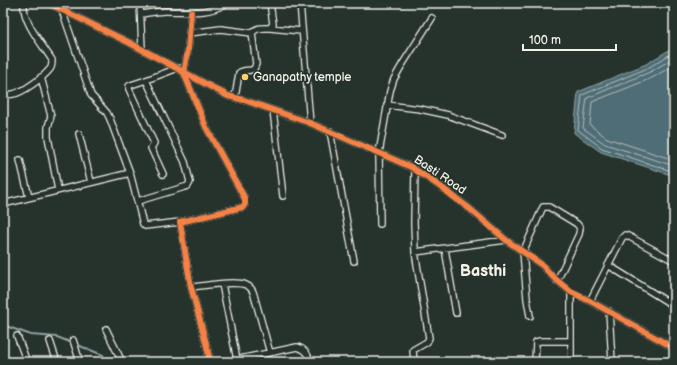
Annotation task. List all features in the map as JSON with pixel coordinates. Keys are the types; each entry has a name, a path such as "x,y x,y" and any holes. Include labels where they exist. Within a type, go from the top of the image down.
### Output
{"street":[{"path":"3,94 12,95 19,92 41,77 50,69 52,64 52,60 34,32 26,15 24,3"},
{"name":"Basti Road","path":"48,3 142,49 228,96 310,123 415,170 470,209 506,240 532,257 571,292 674,348"},
{"path":"140,3 142,49"},
{"path":"141,14 165,11 202,12 218,9 228,3"},
{"path":"270,3 273,24 270,28"},
{"path":"300,3 310,123"},
{"path":"62,10 89,89 93,98 107,113 130,173 145,226 180,222 243,207 245,204 245,199 206,127 184,73 188,50 191,12"},
{"path":"380,224 379,153 394,79 432,18"},
{"path":"189,33 221,29 252,33 260,28 302,31"},
{"path":"235,98 239,74 244,70 254,69 256,64 252,33"},
{"path":"163,174 151,148 154,143 129,89 129,86 178,68"},
{"path":"41,77 51,116 48,127 48,137 58,190"},
{"path":"138,201 188,186 190,182 185,162 146,80"},
{"path":"388,105 420,109 448,115 502,135"},
{"path":"273,110 283,196"},
{"path":"330,132 354,261"},
{"path":"78,134 91,182"},
{"path":"20,160 29,197"},
{"path":"414,362 413,350 427,342 429,338 415,252 415,170"},
{"path":"3,204 130,173"},
{"path":"530,316 523,252 543,207 549,207 577,224 580,228 579,234 557,281"},
{"path":"180,222 191,287 210,362"},
{"path":"590,301 622,238 625,236 628,236 674,261"},
{"path":"415,252 506,240"},
{"path":"445,249 456,313"},
{"path":"608,265 674,306"},
{"path":"191,287 233,283 247,285 252,289 270,353"},
{"path":"222,284 237,360"},
{"path":"571,292 571,362"},
{"path":"610,312 612,362"},
{"path":"106,329 122,362"},
{"path":"17,336 27,362"},
{"path":"73,340 80,362"},
{"path":"50,341 57,362"},
{"path":"535,362 536,342 571,341"},
{"path":"225,362 297,347 305,350 310,362"}],"water":[{"path":"674,47 674,176 601,152 574,133 578,92 646,64"}],"waterway":[{"path":"3,325 31,335 57,337 103,355 105,362"}],"cycle path":[{"path":"48,3 130,43 228,96 244,100 310,123 411,167 438,185 470,209 506,240 542,265 553,277 571,292 674,348"},
{"path":"191,12 188,50 184,73 206,127 245,199 245,204 243,207 180,222 191,287 210,362"}],"place":[{"name":"Ganapathy temple","path":"245,77"}],"district":[{"name":"Basthi","path":"483,271"}]}
